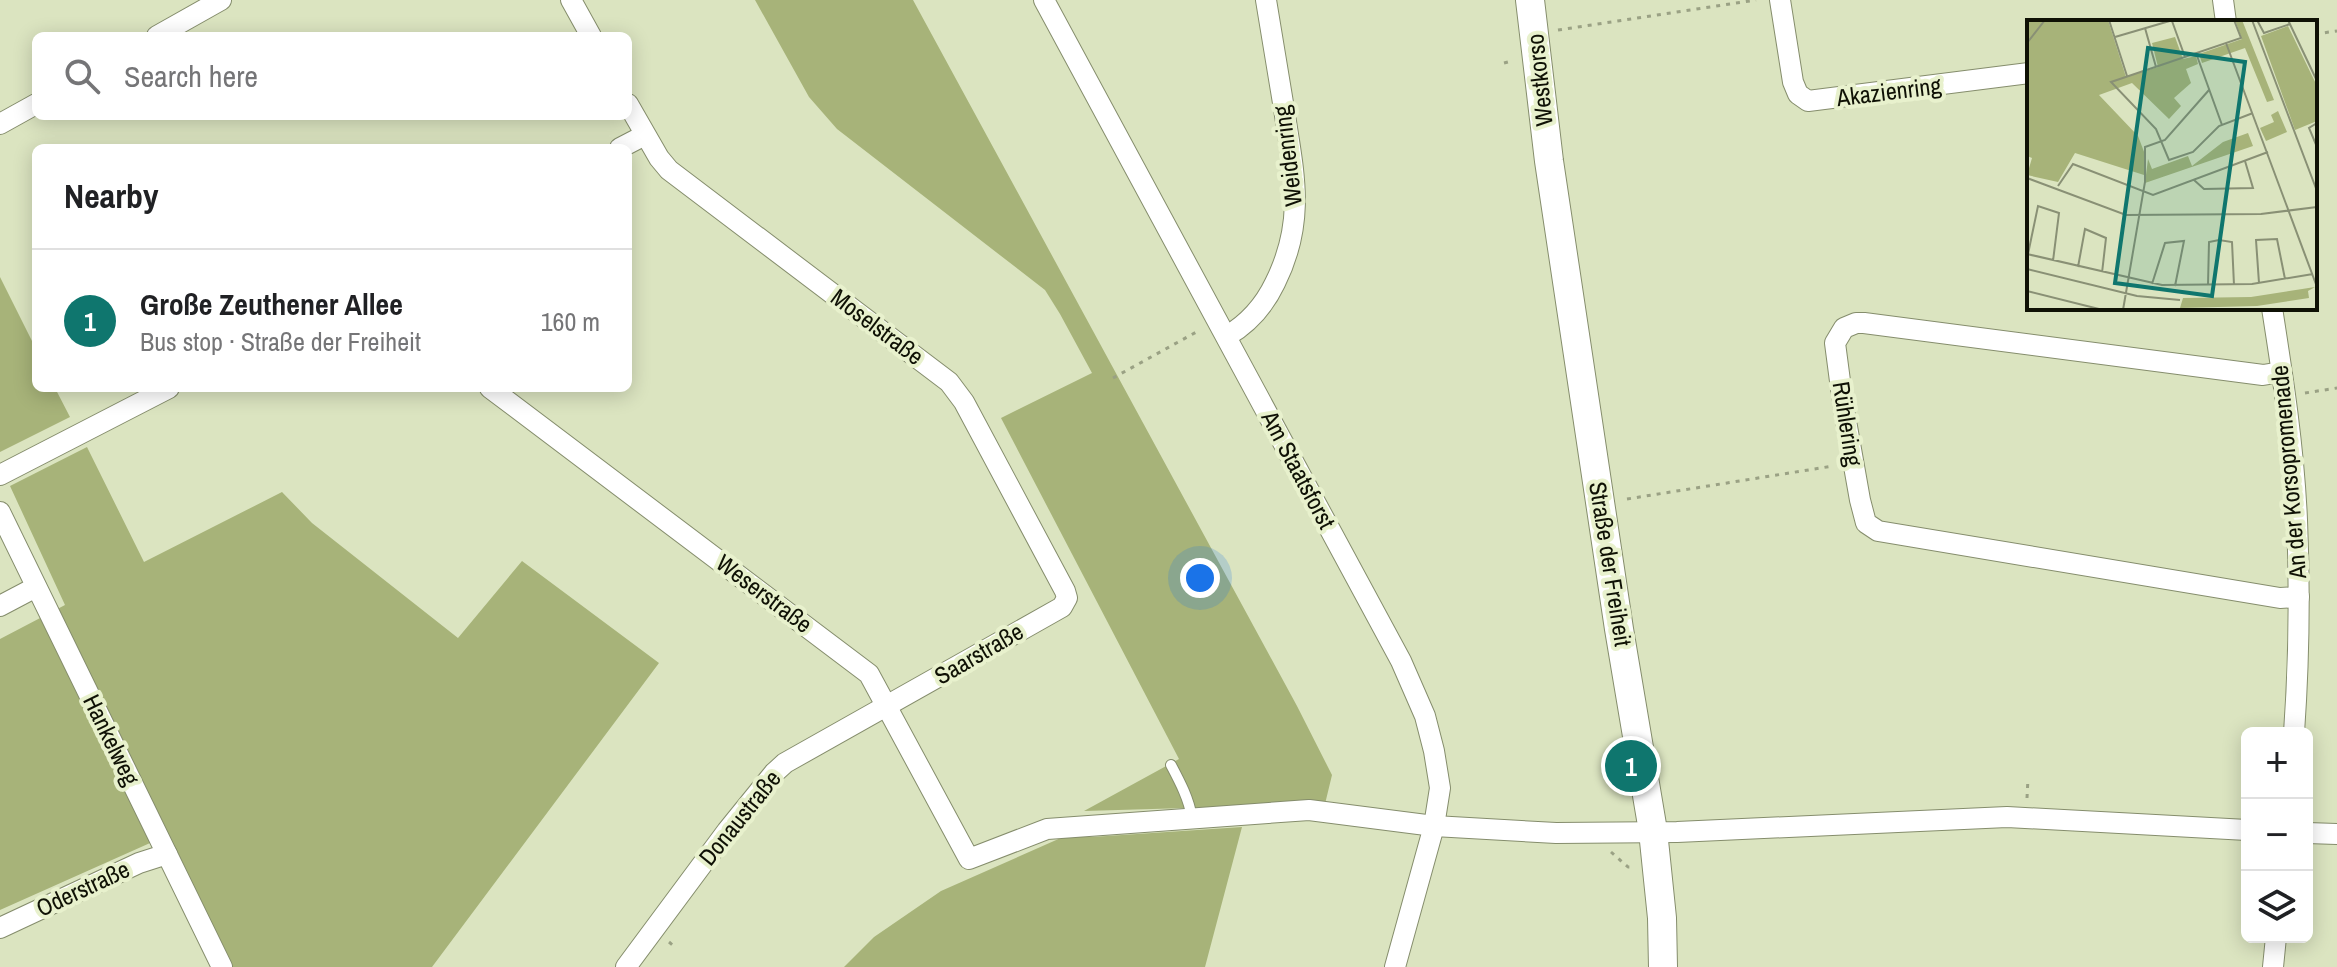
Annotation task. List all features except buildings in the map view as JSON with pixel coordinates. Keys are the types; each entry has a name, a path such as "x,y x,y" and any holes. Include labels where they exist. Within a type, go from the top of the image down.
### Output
{"street":[{"path":"164,32 221,0"},
{"path":"571,0 589,32"},
{"name":"Am Staatsforst","path":"1044,0 1401,661 1420,705 1434,751 1440,788 1434,826 1395,967"},
{"name":"Weidenring","path":"1222,328 1244,326 1271,291 1287,259 1296,222 1295,182 1266,0"},
{"name":"Westkorso","path":"1530,0 1549,161"},
{"name":"Akazienring","path":"1780,0 1793,82 1798,94 1808,101 2027,73"},
{"path":"2223,0 2226,20"},
{"path":"0,124 32,106"},
{"name":"Moselstraße","path":"632,111 659,158 682,181 949,382 964,402 1067,598"},
{"path":"628,144 645,135"},
{"name":"Straße der Freiheit","path":"1549,161 1619,629 1653,831 1662,918 1663,967"},
{"name":"An der Korsopromenade","path":"2272,310 2285,396 2297,518 2299,597 2294,727"},
{"name":"Rühlering","path":"2281,372 2263,375 1856,323 1844,328 1835,343 1852,464 1866,523 1878,531 2280,598 2299,597"},
{"path":"0,475 161,392"},
{"name":"Weserstraße","path":"495,392 869,674 969,859 1047,829 1192,818"},
{"name":"Hankelweg","path":"0,512 222,967"},
{"path":"0,606 36,587"},
{"name":"Saarstraße","path":"887,706 1062,607 1067,598"},
{"name":"Donaustraße","path":"626,967 774,773 785,763 887,706"},
{"path":"1192,818 1309,810 1434,826 1556,833 1677,832 2007,817 2241,830"},
{"path":"2313,833 2337,834"},
{"name":"Oderstraße","path":"0,928 139,863 167,854"},
{"path":"2273,967 2275,943"}],"lane":[{"path":"1171,765 1182,786 1192,818"}],"path":[{"path":"1554,31 1756,0"},
{"path":"2317,34 2337,31"},
{"path":"1113,378 1222,328"},
{"path":"2285,396 2337,388"},
{"path":"1627,499 1852,464"},
{"path":"666,940 675,947"}],"green space":[{"path":"755,0 913,0 1297,706 1332,775 1325,804 1084,811 1179,759 1001,418 1092,373 1045,290 837,129 809,97"},
{"path":"0,277 32,341 32,392 57,392 70,417 0,452"},
{"path":"87,447 144,562 282,492 312,523 458,638 522,561 659,663 432,967 230,967 168,835 0,910 0,639 65,605 10,486"},
{"path":"1242,827 1205,967 844,967 874,937 941,891 1063,837"}],"place":[{"name":"Große Zeuthener Allee","path":"1631,766"}]}
